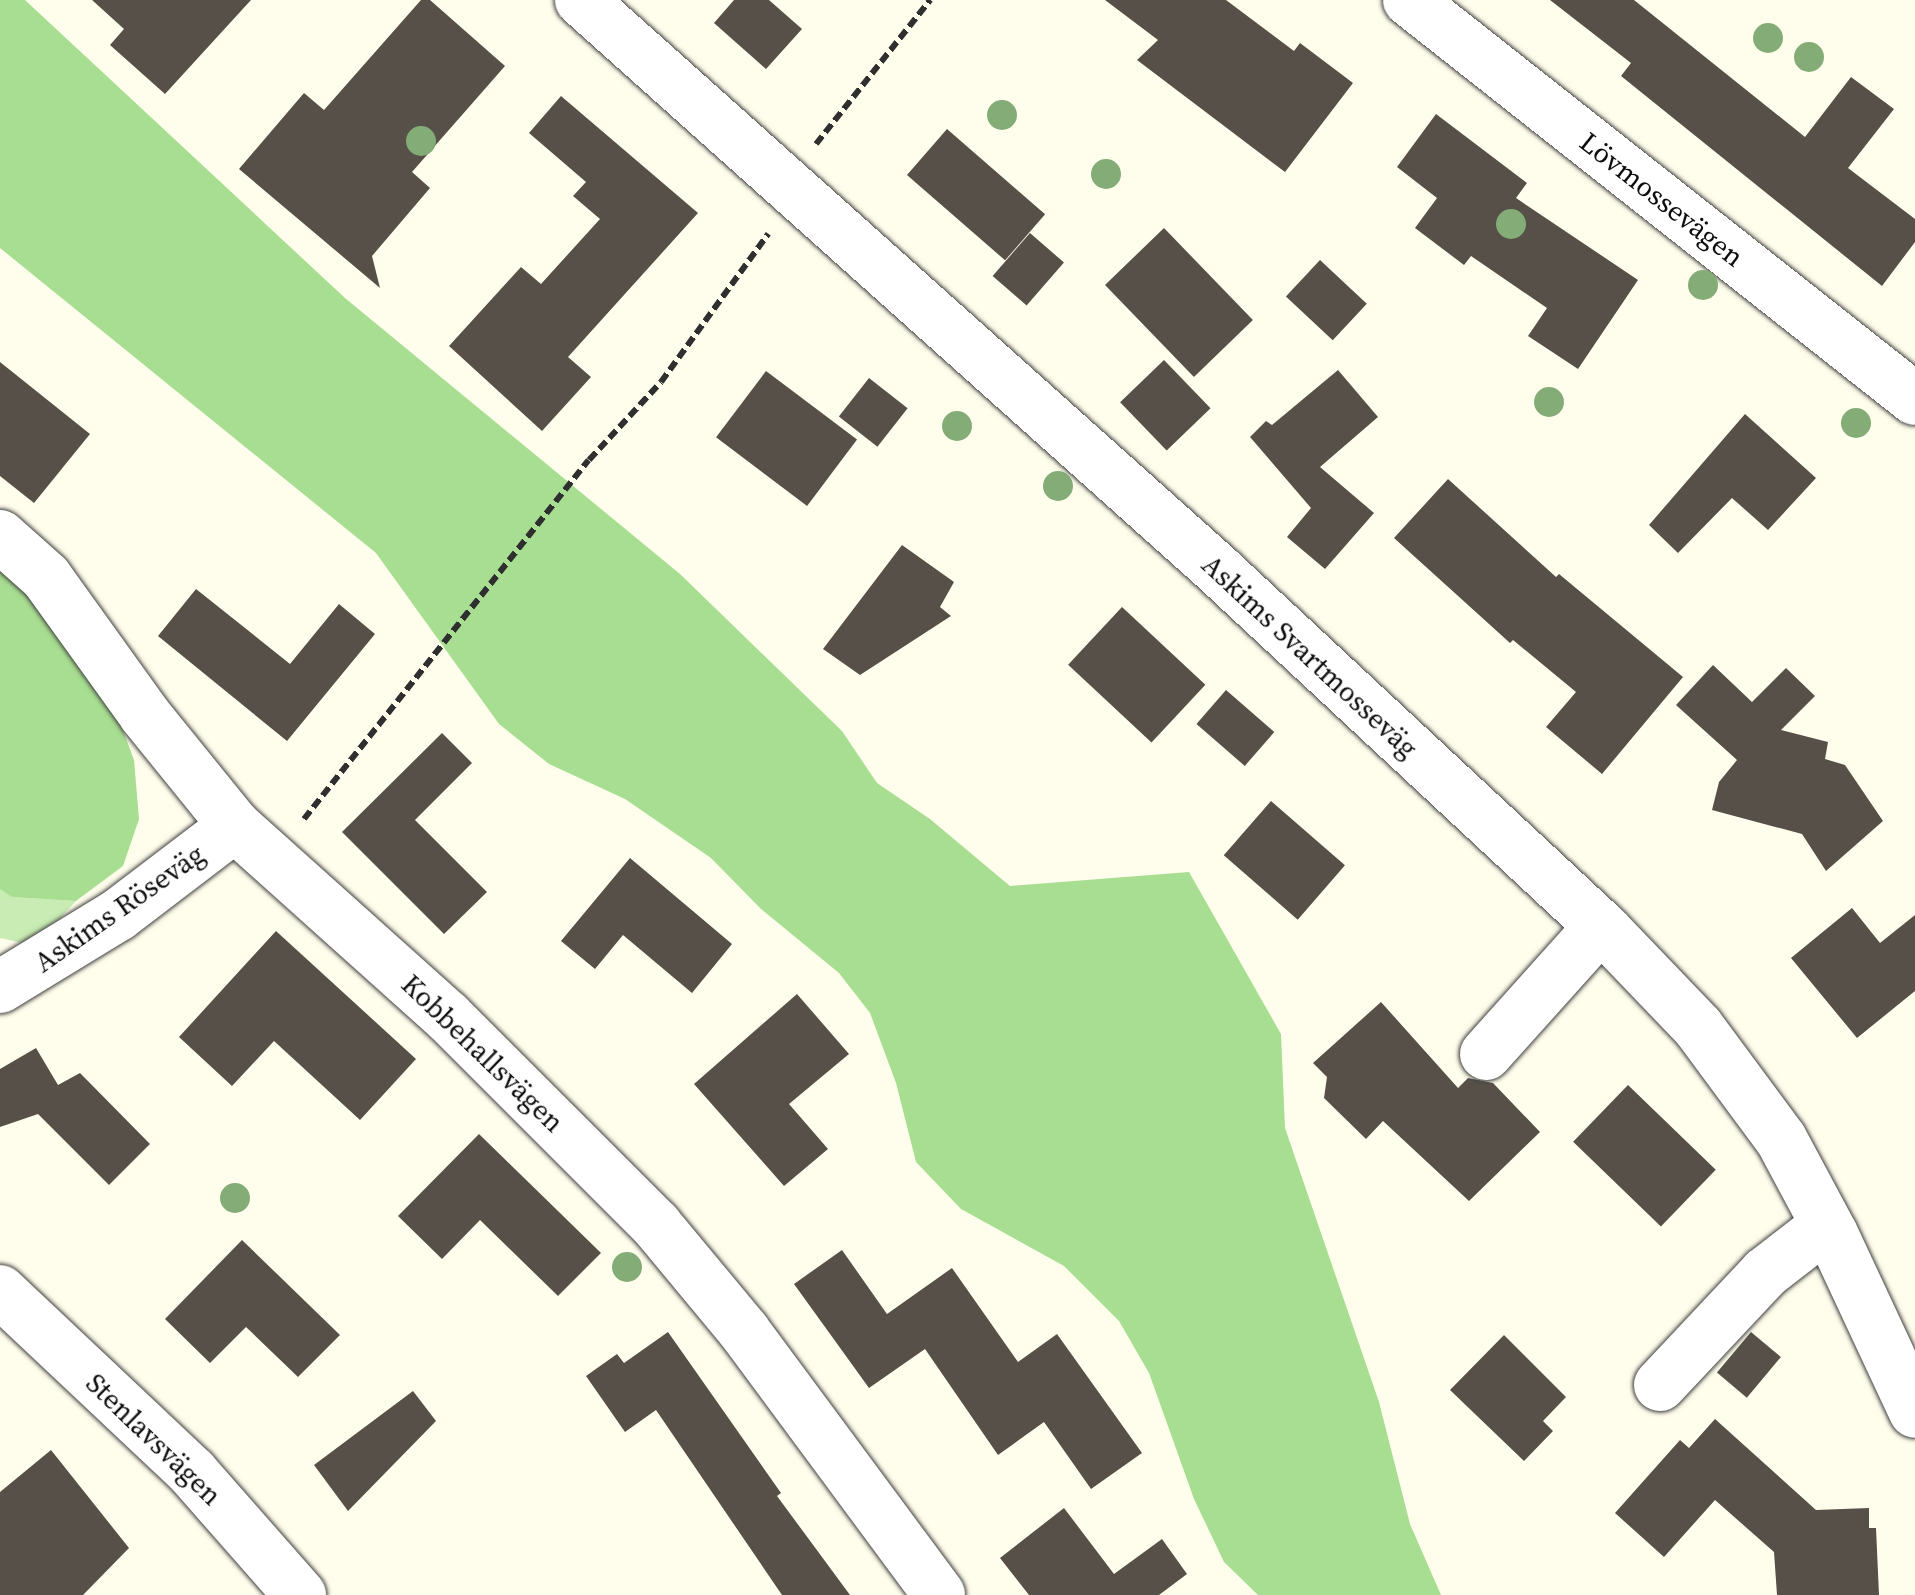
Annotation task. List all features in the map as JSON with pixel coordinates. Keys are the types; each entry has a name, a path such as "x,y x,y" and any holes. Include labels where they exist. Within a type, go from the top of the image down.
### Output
{"street":[{"name":"Askims Svartmosseväg","path":"580,0 1216,568 1601,926 1698,1027 1781,1139 1912,1394"},
{"name":"Lövmossevägen","path":"1409,0 1915,399"},
{"name":"Kobbehallsvägen","path":"0,536 46,577 144,714 253,842 447,1016 656,1226 744,1331 939,1595"},
{"name":"Askims Röseväg","path":"13,969 253,842"},
{"path":"1486,1054 1601,926"},
{"path":"1660,1385 1765,1273 1828,1226"},
{"name":"Stenlavsvägen","path":"0,1292 192,1472 300,1595"}],"path":[{"path":"253,842 661,382 765,241 786,187 930,0"}],"green space":[{"path":"0,0 25,0 345,298 680,574 842,731 877,783 930,819 1010,886 1189,872 1281,1034 1285,1128 1379,1402 1410,1524 1441,1595 1258,1595 1224,1562 1194,1499 1149,1373 1119,1321 1064,1266 961,1209 916,1162 896,1083 870,1013 839,973 761,909 711,858 625,799 549,764 499,724 376,553 0,248"},
{"path":"0,568 52,617 111,698 134,760 139,819 123,866 76,901 12,897 0,889"},
{"path":"0,887 12,897 76,901 50,929 23,943 0,938"}],"building":[{"path":"92,0 251,0 165,94 110,45 124,29"},
{"path":"421,0 430,0 505,66 412,172 430,188 372,256 380,288 239,169 304,93 324,110"},
{"path":"734,0 769,0 802,29 766,69 714,23"},
{"path":"1105,0 1226,0 1294,51 1300,43 1353,83 1285,172 1137,60 1158,40"},
{"path":"1550,0 1634,0 1805,137 1851,77 1894,109 1848,168 1915,219 1915,242 1882,286 1621,76 1631,63"},
{"path":"561,96 698,213 568,357 591,377 542,431 449,346 521,267 541,284 600,219 573,196 586,182 529,133"},
{"path":"1436,114 1527,183 1516,198 1638,280 1578,369 1528,336 1547,308 1471,256 1464,265 1415,228 1437,198 1397,167"},
{"path":"947,129 1045,214 1005,260 907,175"},
{"path":"1164,228 1253,320 1194,377 1105,285"},
{"path":"1030,233 1064,263 1027,306 993,276"},
{"path":"1320,260 1367,304 1333,340 1286,297"},
{"path":"1164,360 1211,408 1167,451 1120,402"},
{"path":"0,362 90,434 34,503 0,476"},
{"path":"1338,370 1378,417 1320,467 1374,513 1325,569 1287,537 1311,508 1250,437 1266,421 1272,425"},
{"path":"766,371 857,440 807,506 716,437"},
{"path":"869,378 908,408 877,447 839,417"},
{"path":"1745,414 1816,478 1768,530 1732,498 1678,553 1649,525"},
{"path":"1448,479 1556,577 1559,574 1683,677 1602,774 1546,727 1576,692 1513,640 1510,643 1394,538"},
{"path":"902,545 954,582 940,607 951,616 860,675 823,649"},
{"path":"196,589 290,664 339,604 375,634 287,741 158,636"},
{"path":"1122,607 1205,685 1151,743 1068,665"},
{"path":"1713,665 1752,702 1786,668 1815,696 1781,730 1828,742 1825,759 1845,765 1883,821 1826,871 1802,834 1712,810 1719,782 1737,760 1676,705"},
{"path":"1226,690 1274,732 1245,766 1196,724"},
{"path":"442,733 472,763 415,820 487,892 444,934 342,832"},
{"path":"1271,801 1345,865 1298,920 1224,855"},
{"path":"630,858 732,944 692,993 623,935 595,969 561,941"},
{"path":"1852,908 1880,943 1915,915 1915,991 1857,1038 1791,958"},
{"path":"276,931 416,1059 360,1120 274,1041 232,1086 179,1037"},
{"path":"797,994 849,1054 789,1104 828,1149 784,1186 694,1084"},
{"path":"1381,1002 1458,1088 1468,1078 1493,1083 1540,1132 1469,1201 1383,1121 1366,1139 1324,1098 1327,1077 1313,1063"},
{"path":"36,1048 58,1085 80,1073 150,1144 109,1185 38,1114 0,1127 0,1069"},
{"path":"1628,1085 1716,1170 1661,1227 1573,1142"},
{"path":"479,1134 601,1253 558,1296 480,1220 442,1259 398,1216"},
{"path":"242,1240 340,1335 298,1377 246,1327 210,1363 165,1319"},
{"path":"842,1250 887,1314 952,1268 1018,1362 1057,1334 1142,1453 1091,1489 1044,1422 998,1455 925,1349 869,1388 794,1284"},
{"path":"668,1332 781,1493 777,1496 850,1595 782,1595 656,1410 625,1432 586,1376 617,1354 624,1363"},
{"path":"1751,1332 1781,1357 1747,1398 1717,1373"},
{"path":"1504,1335 1566,1397 1543,1421 1553,1431 1524,1461 1450,1390"},
{"path":"413,1391 436,1421 348,1511 314,1465"},
{"path":"1715,1419 1816,1510 1869,1508 1869,1528 1876,1528 1879,1595 1777,1595 1774,1552 1715,1500 1664,1557 1615,1513 1680,1440 1689,1448"},
{"path":"51,1450 129,1548 83,1595 0,1595 0,1492"},
{"path":"1064,1508 1114,1574 1162,1539 1187,1574 1159,1595 1029,1595 1000,1558"}]}
